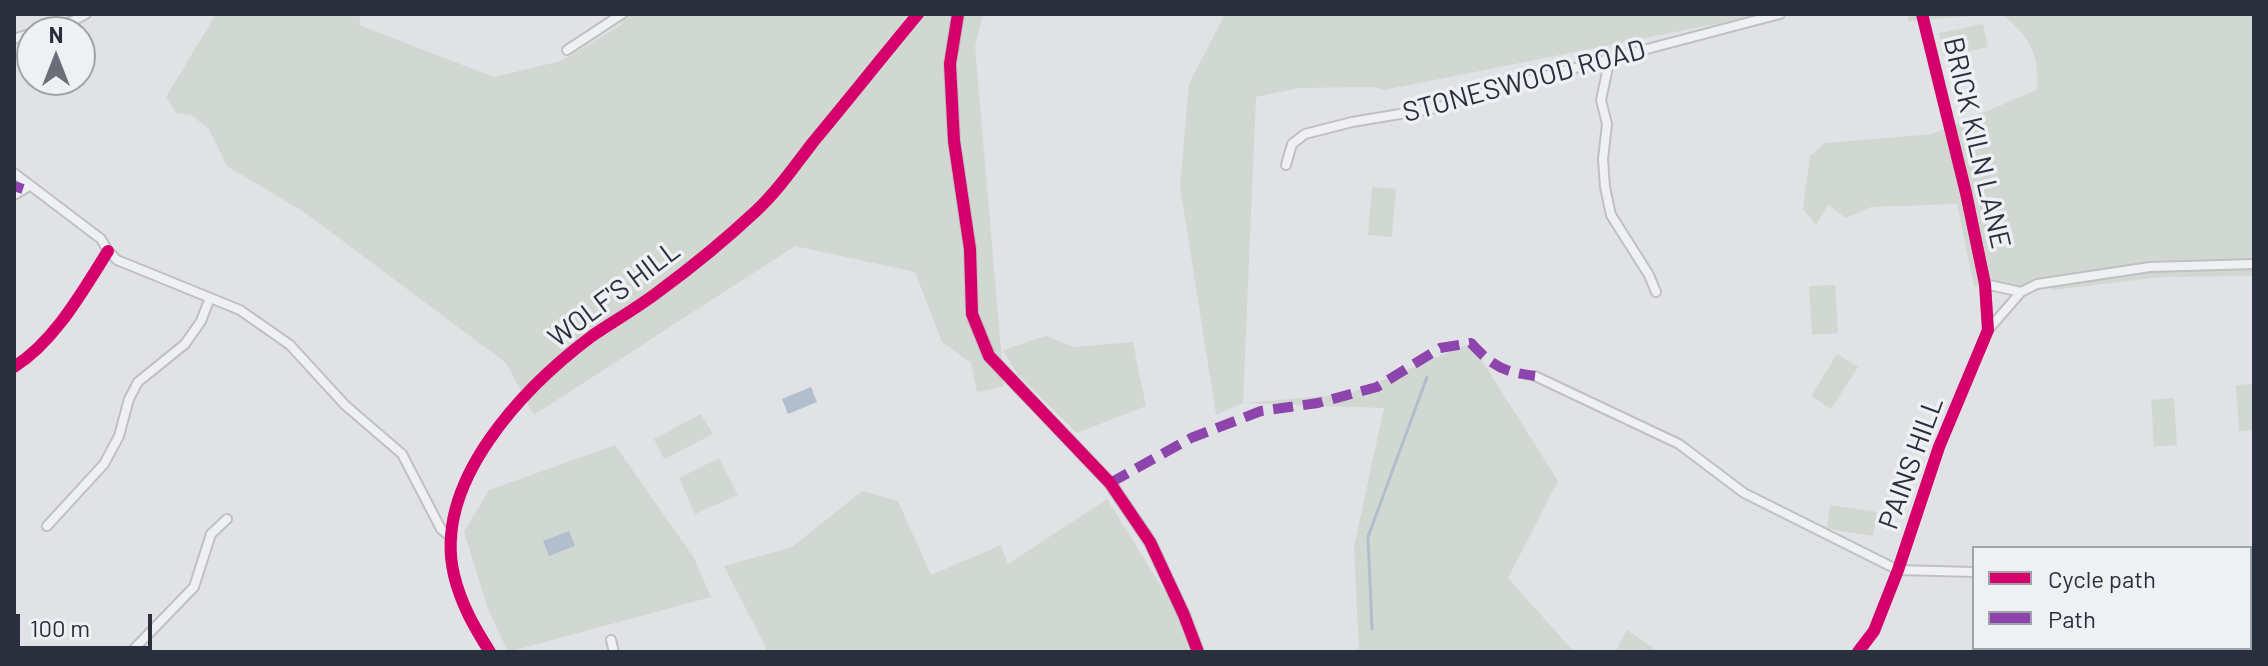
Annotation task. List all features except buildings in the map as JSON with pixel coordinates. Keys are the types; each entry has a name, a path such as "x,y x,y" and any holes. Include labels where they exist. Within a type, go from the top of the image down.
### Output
{"street":[{"path":"567,50 622,14"},
{"name":"WOLF'S HILL","path":"490,652 466,614 454,573 452,538 455,511 464,481 504,421 529,392 592,337 657,293 758,209 918,14"},
{"path":"958,14 950,64 954,141 970,249 972,314 989,356 1110,483 1150,542 1198,652"},
{"name":"STONESWOOD ROAD","path":"1286,165 1292,144 1305,134 1352,122 1436,108 1514,84 1780,14"},
{"name":"BRICK KILN LANE","path":"1922,14 1985,284"},
{"path":"1610,58 1601,100 1607,124 1603,159 1605,187 1611,215 1649,275 1656,292"},
{"path":"14,173 101,239 117,260 240,310 290,345 345,405 402,454 441,529 452,538"},
{"path":"14,195 29,186"},
{"path":"14,367 29,358 75,303 108,251"},
{"path":"1988,330 2021,292 2037,284 2150,267 2254,264"},
{"path":"1985,284 2021,292"},
{"name":"PAINS HILL","path":"1858,652 1874,631 1939,447 1988,330 1985,284"},
{"path":"47,526 104,464 119,436 129,399 138,382 185,344 201,321 210,298"},
{"name":"PAINS HILL","path":"1535,376 1679,444 1744,493 1898,570"},
{"path":"64,509 73,515"},
{"path":"131,652 194,587 211,534 227,519"},
{"path":"1898,570 1972,572"},
{"path":"611,640 614,652"}],"shaded area":[{"path":"216,14 361,14 359,25 494,77 561,61 621,25 620,14 983,14 975,46 1004,386 977,392 971,363 942,342 915,272 795,246 534,415 506,363 304,212 227,166 209,129 191,115 176,113 166,97"},
{"path":"1225,14 1766,14 1384,90 1374,87 1299,88 1256,97 1243,403 1216,415 1180,186 1189,84"},
{"path":"1908,14 2001,14 1908,21"},
{"path":"2001,14 2254,14 2254,276 2161,277 2053,290 2041,278 2017,288 1974,286 1957,204 1871,207 1846,218 1828,205 1816,225 1803,209 1810,156 1825,143 1932,134 2037,90 2037,66 2031,47 2019,30"},
{"path":"1983,24 1988,47 1944,56 1939,33"},
{"path":"1372,187 1396,189 1392,237 1368,235"},
{"path":"1835,285 1838,333 1812,335 1809,286"},
{"path":"1046,336 1074,347 1133,342 1146,406 1077,433 1018,375 1003,350"},
{"path":"1471,343 1558,481 1508,578 1574,652 1359,652 1354,547 1384,408 1243,403 1349,394"},
{"path":"1837,354 1858,367 1831,409 1811,396"},
{"path":"2254,384 2254,430 2239,431 2236,385"},
{"path":"2174,398 2177,445 2154,447 2151,400"},
{"path":"701,414 713,434 664,459 654,439"},
{"path":"615,445 694,558 711,597 508,652 488,609 464,532 489,490"},
{"path":"719,458 738,495 695,514 679,478"},
{"path":"862,491 898,501 931,575 1001,545 1008,564 1107,499 1177,611 1189,652 768,652 724,566 792,547"},
{"path":"1830,505 1877,512 1873,536 1827,529"},
{"path":"1627,630 1659,652 1615,652"}],"water":[{"path":"811,387 817,402 788,414 782,399"},
{"path":"569,531 575,546 549,556 543,541"}],"waterway":[{"path":"1372,629 1368,537 1427,377"}],"marked path":[{"path":"14,186 23,189"},
{"path":"1110,483 1191,438 1261,411 1318,403 1377,387 1440,348 1471,343 1500,367 1535,376"}],"cycle path":[{"path":"490,652 460,596 454,575 451,540 457,506 470,472 489,440 513,410 566,357 683,273 764,203 918,14"},
{"path":"958,14 950,64 954,141 970,249 972,314 989,356 1110,483 1150,542 1198,652"},
{"path":"1858,652 1874,631 1939,447 1988,330 1985,284 1966,193 1922,14"},
{"path":"14,367 55,330 108,251"}]}
